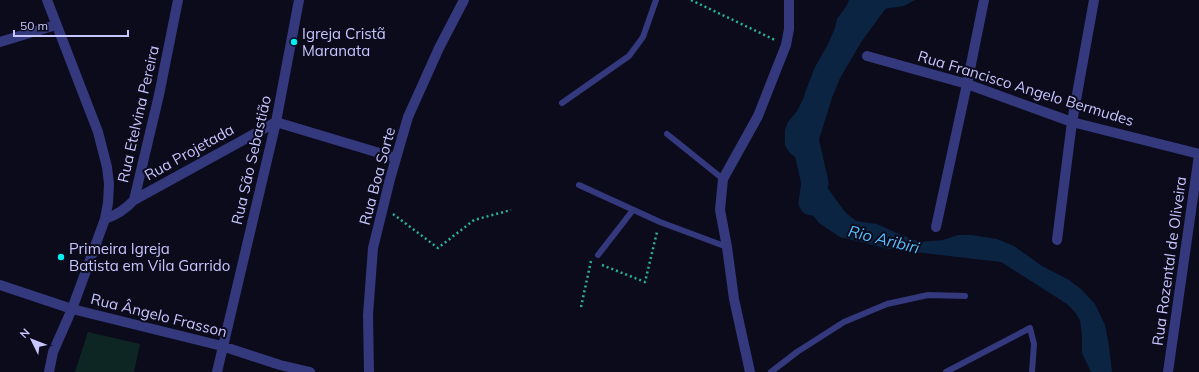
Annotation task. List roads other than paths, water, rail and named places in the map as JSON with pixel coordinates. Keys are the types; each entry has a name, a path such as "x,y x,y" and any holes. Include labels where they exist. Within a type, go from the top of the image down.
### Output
{"street":[{"path":"47,0 98,132 107,167 108,202 105,219 72,309 53,352 49,372"},
{"name":"Rua Etelvina Pereira","path":"105,219 118,214 134,200 159,95 178,0"},
{"name":"Rua São Sebastião","path":"217,372 276,122 299,0"},
{"name":"Rua Boa Sorte","path":"369,372 369,291 373,248 383,206 408,117 438,48 464,0"},
{"path":"750,372 734,299 720,210 723,179 758,116 786,45 789,0"},
{"path":"936,227 984,0"},
{"path":"1057,240 1072,122 1094,0"},
{"path":"0,42 56,25"},
{"name":"Rua Francisco Angelo Bermudes","path":"867,56 967,84 1072,122 1199,155"},
{"path":"276,122 396,158"},
{"name":"Rua Projetada","path":"134,200 276,122"},
{"name":"Rua Rozental de Oliveira","path":"1168,372 1199,155"},
{"name":"Rua Ângelo Frasson","path":"0,285 72,309 222,346 280,365 310,372"}],"lane":[{"path":"562,103 629,56 643,36 656,0"},
{"path":"667,134 723,179"},
{"path":"579,185 660,222 727,247"},
{"path":"598,255 633,210"},
{"path":"771,372 797,352 844,322 888,304 928,295 965,296"},
{"path":"946,372 1030,328 1034,344 1032,372"}],"water":[{"name":"Rio Aribiri","path":"849,0 915,0 904,6 883,9 875,12 866,9 856,15 853,25 832,69 826,79 818,87 800,133 800,145 807,160 845,212 856,221 877,224 920,242 943,240 958,235 972,235 997,239 1014,246 1042,266 1069,280 1081,289 1095,304 1105,325 1112,372 1091,372 1082,353 1080,320 1067,304 1001,262 889,249 840,237 819,223 808,209 805,200 806,186 799,164 785,145 785,130 788,122 797,111 804,97 814,69 828,44 837,19"}],"waterway":[{"name":"Rio Aribiri","path":"812,202 815,183 805,139 819,94 828,72 851,33 875,0"}],"place":[{"name":"Igreja Cristã Maranata","path":"294,42"},
{"name":"Primeira Igreja Batista em Vila Garrido","path":"61,257"}]}
